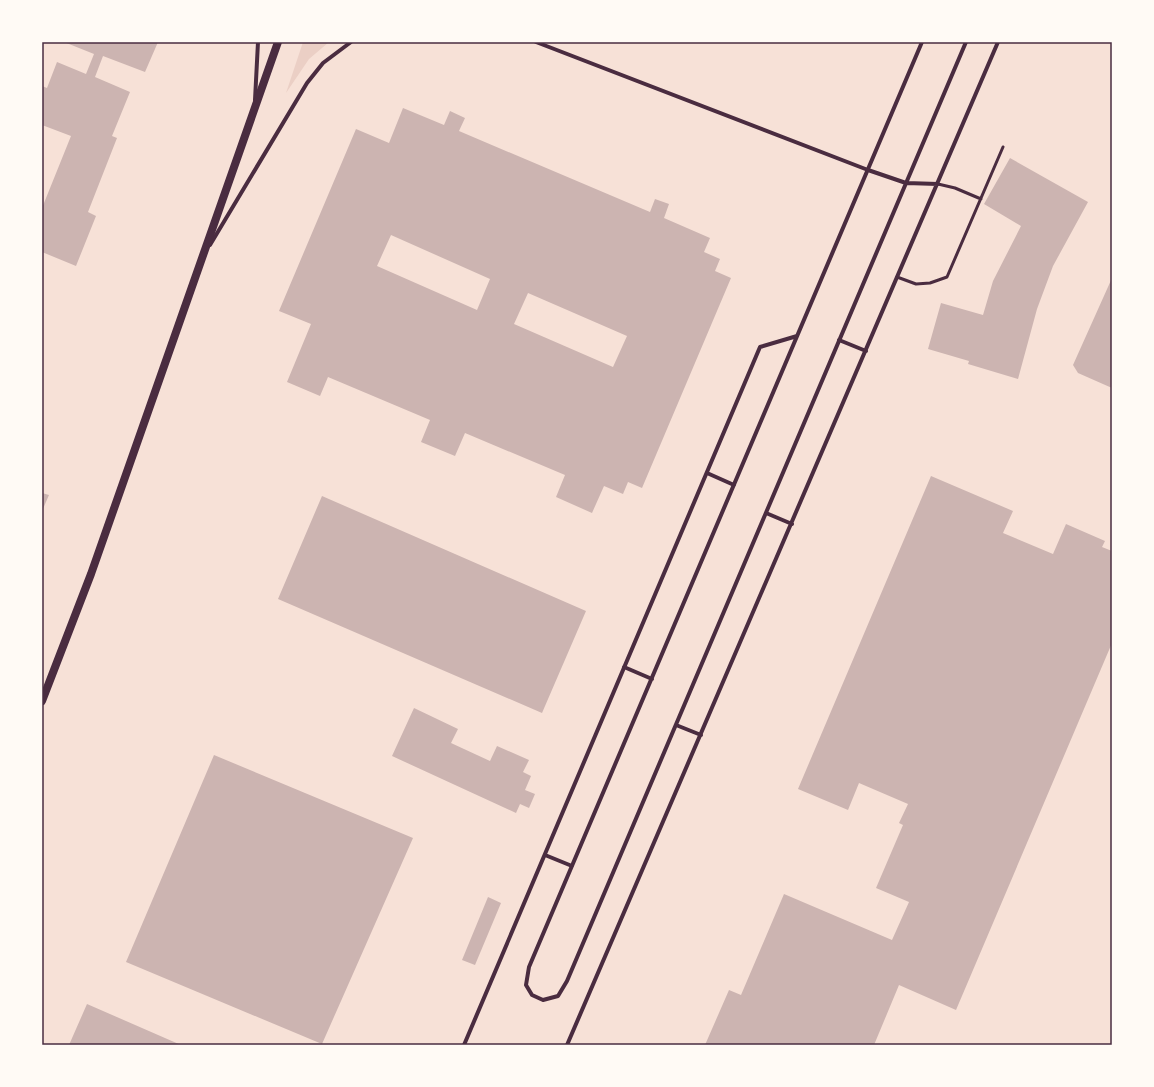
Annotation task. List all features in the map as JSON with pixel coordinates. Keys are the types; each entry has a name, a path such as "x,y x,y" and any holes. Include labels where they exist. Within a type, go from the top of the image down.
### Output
{"main road":[{"path":"42,702 91,574 278,42"}],"street":[{"path":"255,108 258,42"},
{"path":"202,259 307,83 323,63 351,42"},
{"path":"536,42 868,170 906,183 938,184"},
{"path":"922,42 529,967 526,986 532,995 543,1000 558,996 568,981 966,42"},
{"path":"567,1045 998,42"},
{"path":"464,1045 760,347 797,336"},
{"path":"839,340 866,351"},
{"path":"707,473 734,485"},
{"path":"766,513 792,524"},
{"path":"624,668 652,678"},
{"path":"676,725 700,735"},
{"path":"545,855 572,866"}],"lane":[{"path":"897,277 916,284 930,284 947,277 1004,147"},
{"path":"938,184 955,188 981,199"}],"shaded area":[{"path":"303,42 329,42 309,59 286,93"}],"building":[{"path":"64,42 158,42 145,72 103,56 95,77 130,92 112,136 117,138 88,212 96,216 76,266 42,252 42,208 71,136 42,125 42,86 47,88 57,62 86,74 94,54"},
{"path":"403,108 444,125 450,111 465,118 459,131 650,212 655,199 669,204 664,218 710,238 704,252 720,259 715,271 731,278 642,488 628,482 623,494 604,486 592,513 556,497 565,475 465,433 455,456 421,442 430,420 328,377 320,396 287,382 311,324 279,311 356,129 389,143","holes":["391,235 490,279 477,310 377,266","528,293 627,336 613,367 514,324"]},
{"path":"1010,158 1088,202 1053,266 1037,309 1018,379 968,364 969,361 928,349 941,303 983,315 993,281 1021,226 984,204"},
{"path":"1112,278 1112,388 1078,373 1073,365"},
{"path":"931,476 1013,511 1003,533 1053,554 1066,524 1105,541 1102,547 1112,551 1112,643 956,1010 899,985 874,1045 705,1045 729,990 741,995 784,894 892,940 909,902 876,888 903,825 899,823 908,804 859,783 848,810 798,789"},
{"path":"42,493 49,495 42,511"},
{"path":"322,496 586,611 542,713 278,599"},
{"path":"414,708 458,729 451,743 490,761 497,746 529,760 523,772 531,776 525,790 535,794 529,808 520,804 516,813 392,756"},
{"path":"214,755 413,838 322,1044 126,962"},
{"path":"488,897 501,903 475,965 462,960"},
{"path":"87,1004 181,1045 69,1045"}]}
